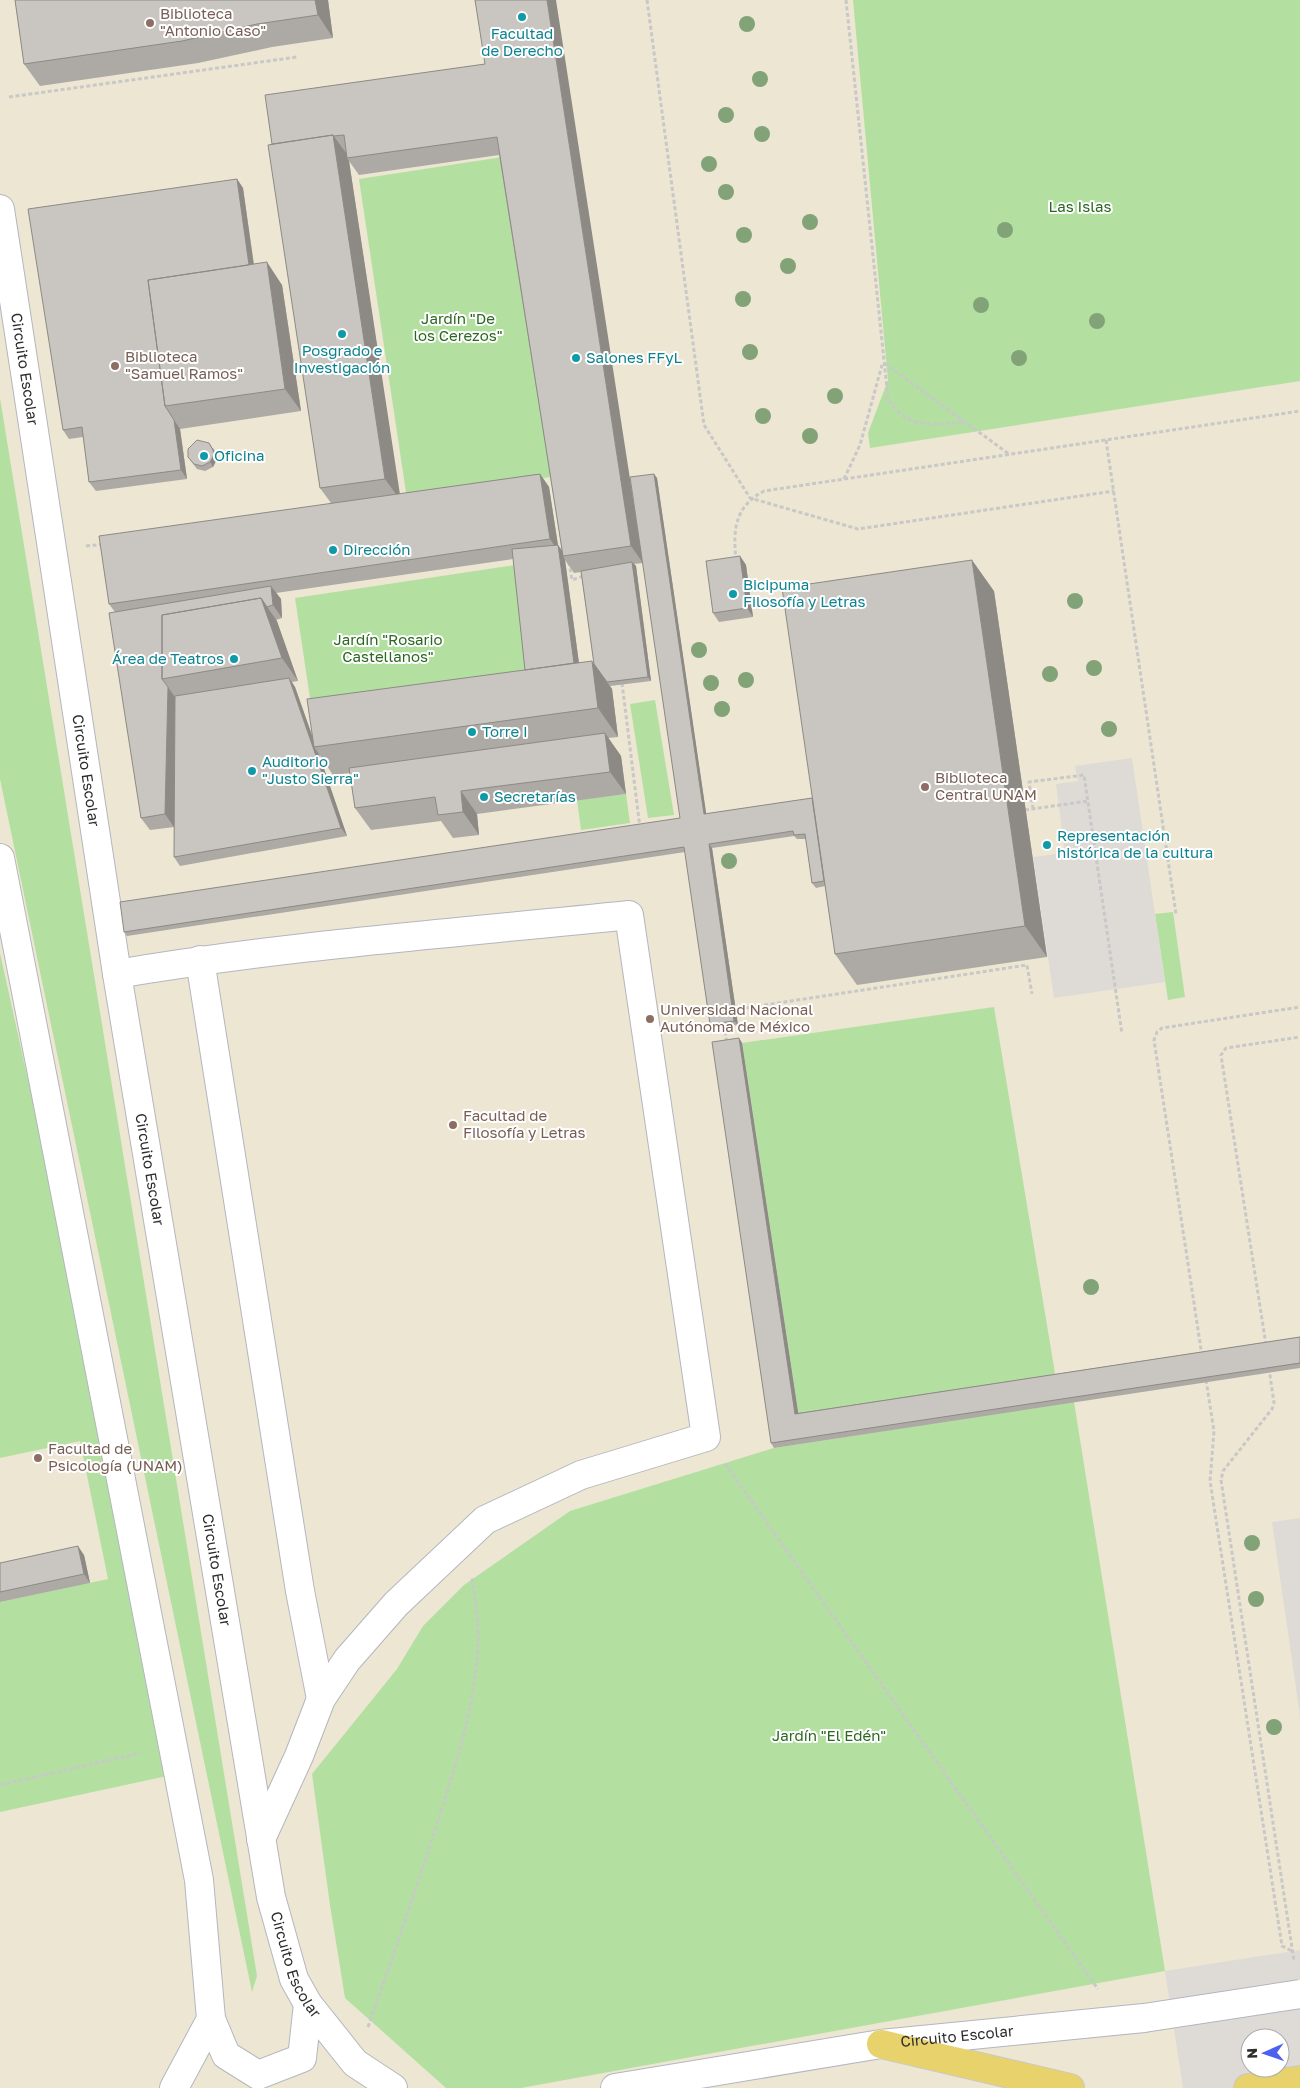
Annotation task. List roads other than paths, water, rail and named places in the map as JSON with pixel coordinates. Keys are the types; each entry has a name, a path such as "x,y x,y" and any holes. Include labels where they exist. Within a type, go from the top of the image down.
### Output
{"main road":[{"path":"881,2044 1070,2088"},
{"path":"1248,2088 1300,2080"}],"street":[{"name":"Circuito Escolar","path":"0,210 117,974 271,1897 294,1979 308,2004 355,2063 393,2088"},
{"path":"0,858 197,1870 211,2019 226,2055 258,2075 302,2058 308,2004"},
{"path":"117,974 200,960 404,937 629,915 706,1437 581,1475 485,1520 396,1604 347,1660 321,1699 300,1756 261,1839"},
{"path":"200,960 299,1581 321,1699"},
{"name":"Circuito Escolar","path":"615,2088 881,2044 1132,2019 1300,1994"},
{"path":"174,2088 211,2019"}],"place":[{"name":"Facultad de Derecho","path":"522,17"},
{"name":"Biblioteca \"Antonio Caso\"","path":"150,23"},
{"name":"Posgrado e Investigación","path":"342,334"},
{"name":"Salones FFyL","path":"576,358"},
{"name":"Biblioteca \"Samuel Ramos\"","path":"115,366"},
{"name":"Oficina","path":"204,456"},
{"name":"Dirección","path":"333,550"},
{"name":"Bicipuma Filosofía y Letras","path":"733,594"},
{"name":"Área de Teatros","path":"234,659"},
{"name":"Torre I","path":"472,732"},
{"name":"Auditorio \"Justo Sierra\"","path":"252,771"},
{"name":"Biblioteca Central UNAM","path":"925,787"},
{"name":"Secretarías","path":"484,797"},
{"name":"Representación histórica de la cultura","path":"1047,845"},
{"name":"Universidad Nacional Autónoma de México","path":"650,1019"},
{"name":"Facultad de Filosofía y Letras","path":"453,1125"},
{"name":"Facultad de Psicología (UNAM)","path":"38,1458"}],"park label":[{"name":"Las Islas","path":"1080,207"},
{"name":"Jardín \"De los Cerezos\"","path":"458,328"},
{"name":"Jardín \"Rosario Castellanos\"","path":"388,648"},
{"name":"Jardín \"El Edén\"","path":"829,1736"}]}
